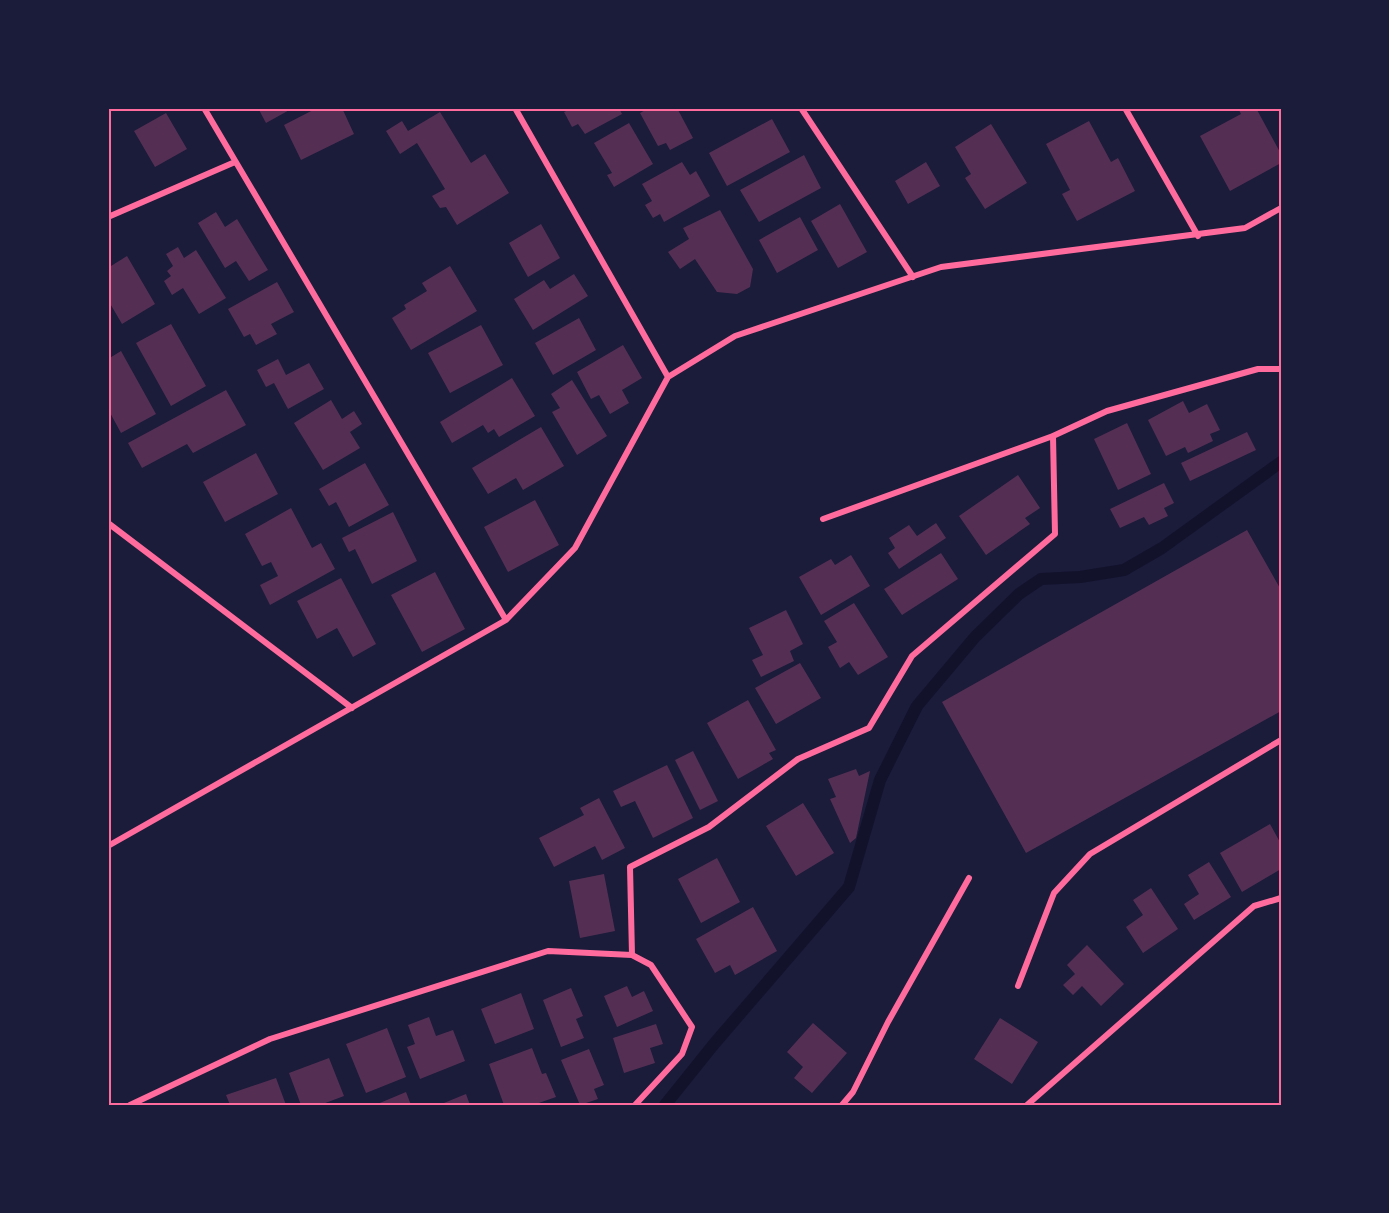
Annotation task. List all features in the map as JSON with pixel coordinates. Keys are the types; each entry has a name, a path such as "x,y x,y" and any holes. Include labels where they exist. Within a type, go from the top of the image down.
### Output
{"street":[{"path":"204,108 506,620"},
{"path":"515,108 668,377"},
{"path":"801,108 913,277"},
{"path":"1125,108 1198,236"},
{"path":"108,217 235,162"},
{"path":"108,846 506,620 575,548 668,377 735,336 941,267 1198,236 1245,228 1281,208"},
{"path":"823,519 1053,436 1107,411 1258,369 1281,369"},
{"path":"632,955 630,867 708,827 798,759 869,728 912,656 1055,534 1053,436"},
{"path":"108,523 352,708"},
{"path":"1018,986 1054,893 1090,854 1281,740"},
{"path":"842,1105 853,1092 888,1022 969,878"},
{"path":"1027,1105 1254,906 1281,898"},
{"path":"130,1105 270,1039 548,951 632,955 651,965 692,1027 682,1054 635,1105"}],"building":[{"path":"258,108 293,108 266,123"},
{"path":"317,108 342,108 354,134 301,160 284,125"},
{"path":"573,108 619,108 622,114 585,134 578,124 572,127 564,112"},
{"path":"649,108 677,108 693,138 670,150 666,143 658,146 640,113"},
{"path":"1238,108 1256,108 1281,154 1281,163 1230,191 1200,136 1241,114"},
{"path":"440,112 471,163 485,154 509,193 457,225 446,207 440,208 432,196 445,189 417,143 400,154 386,131 402,121 408,131"},
{"path":"166,113 187,149 155,167 134,131"},
{"path":"772,119 790,152 727,186 709,153"},
{"path":"1089,121 1111,162 1118,158 1135,191 1077,221 1062,194 1070,190 1046,144"},
{"path":"629,123 653,164 614,187 607,175 612,173 594,143"},
{"path":"991,124 1027,183 985,209 965,178 971,174 955,147"},
{"path":"804,155 821,188 759,222 740,190"},
{"path":"682,162 690,175 696,171 710,196 664,222 660,214 653,218 645,205 652,201 642,184"},
{"path":"926,162 940,186 908,204 895,181"},
{"path":"840,204 867,252 838,268 811,221"},
{"path":"720,210 753,269 750,287 737,294 717,292 695,259 680,269 668,252 689,239 683,228"},
{"path":"216,212 225,227 237,219 268,270 249,281 236,261 225,268 198,223"},
{"path":"800,217 818,250 777,273 759,240"},
{"path":"541,224 560,258 528,277 509,243"},
{"path":"178,247 184,258 196,250 226,298 199,314 183,288 172,295 164,281 171,276 167,271 173,266 166,254"},
{"path":"127,256 155,304 122,324 108,300 108,262 111,266"},
{"path":"450,266 477,311 411,350 392,318 406,309 404,305 427,291 422,283"},
{"path":"574,274 588,296 533,330 514,299 544,280 550,289"},
{"path":"277,282 294,312 271,324 277,334 256,345 250,334 244,337 228,309"},
{"path":"579,318 596,350 553,375 535,343"},
{"path":"171,324 206,386 171,406 136,343"},
{"path":"481,325 503,365 450,393 428,353"},
{"path":"623,345 642,378 622,390 629,403 610,414 599,395 591,399 577,372"},
{"path":"121,351 156,414 121,433 108,409 108,359"},
{"path":"278,359 286,375 309,363 324,389 288,409 274,383 266,387 257,370"},
{"path":"512,378 535,416 499,437 494,429 488,433 483,425 452,443 440,422"},
{"path":"572,380 607,436 577,455 552,412 560,408 551,394"},
{"path":"226,390 246,425 193,453 187,444 142,468 128,443"},
{"path":"331,400 342,419 354,411 362,424 350,432 360,448 323,470 294,423"},
{"path":"1183,401 1189,413 1207,404 1220,430 1210,434 1213,441 1188,453 1185,447 1166,456 1148,420"},
{"path":"1127,423 1151,474 1118,490 1094,439"},
{"path":"541,427 564,466 523,490 516,478 488,494 472,468"},
{"path":"1247,432 1256,450 1190,481 1181,463"},
{"path":"256,453 278,494 225,522 203,482"},
{"path":"365,463 389,505 349,527 336,502 329,506 319,489"},
{"path":"1018,475 1040,508 1025,518 1030,524 986,555 959,516"},
{"path":"1164,483 1174,503 1164,508 1168,516 1149,525 1144,517 1120,528 1110,509"},
{"path":"535,500 559,545 508,572 484,527"},
{"path":"291,508 312,548 321,543 335,569 270,605 260,585 278,576 271,562 262,566 245,534"},
{"path":"393,512 417,561 372,584 355,549 349,552 342,538"},
{"path":"936,523 946,538 899,569 888,553 895,548 889,538 909,525 917,536"},
{"path":"1247,530 1281,590 1281,711 1026,853 942,702"},
{"path":"941,553 958,579 902,615 884,589"},
{"path":"851,555 870,586 821,615 799,577 831,559 835,565"},
{"path":"435,572 465,629 422,652 391,595"},
{"path":"341,578 376,644 353,657 337,628 317,639 297,601"},
{"path":"854,603 888,657 858,675 849,662 840,668 828,647 837,642 824,621"},
{"path":"786,610 803,644 790,651 794,661 761,677 752,660 763,655 749,628"},
{"path":"800,663 821,698 776,724 755,688"},
{"path":"748,700 776,750 769,753 773,759 738,779 707,723"},
{"path":"693,751 718,801 700,810 675,760"},
{"path":"667,765 693,818 653,838 635,801 621,807 613,791"},
{"path":"856,769 859,776 870,771 856,838 850,843 830,799 836,797 828,779"},
{"path":"599,798 625,848 602,860 595,846 554,867 539,838 584,815 580,808"},
{"path":"803,803 834,853 796,876 766,826"},
{"path":"1270,824 1281,844 1281,869 1242,892 1220,853"},
{"path":"717,858 740,902 701,923 678,879"},
{"path":"1209,862 1231,897 1194,920 1184,904 1199,894 1188,875"},
{"path":"604,874 615,931 580,938 569,881"},
{"path":"1151,888 1178,929 1143,953 1126,927 1143,915 1133,900"},
{"path":"753,907 777,951 735,975 730,965 715,973 696,939"},
{"path":"1087,945 1124,984 1101,1006 1082,986 1073,995 1063,985 1075,974 1067,965"},
{"path":"627,986 632,997 644,991 653,1011 617,1027 604,996"},
{"path":"571,988 583,1016 576,1019 584,1038 561,1047 543,1000"},
{"path":"521,993 534,1029 495,1044 481,1009"},
{"path":"429,1017 436,1036 453,1030 465,1061 420,1079 407,1047 415,1044 408,1025"},
{"path":"1000,1018 1038,1042 1012,1084 974,1059"},
{"path":"813,1023 847,1053 812,1093 794,1078 803,1067 787,1052"},
{"path":"656,1024 663,1044 650,1048 655,1063 624,1073 613,1038"},
{"path":"387,1028 406,1077 366,1093 346,1044"},
{"path":"532,1048 542,1074 546,1073 556,1097 533,1105 504,1105 489,1064"},
{"path":"589,1049 604,1085 594,1089 598,1099 580,1105 561,1060"},
{"path":"329,1058 344,1096 320,1105 301,1105 289,1073"},
{"path":"276,1078 286,1105 230,1105 226,1095"},
{"path":"406,1092 411,1105 375,1105"},
{"path":"466,1094 470,1105 439,1105"}],"waterway":[{"path":"665,1105 714,1044 849,887 880,780 917,706 975,637 1019,594 1041,579 1080,577 1124,570 1162,548 1281,462"}]}
